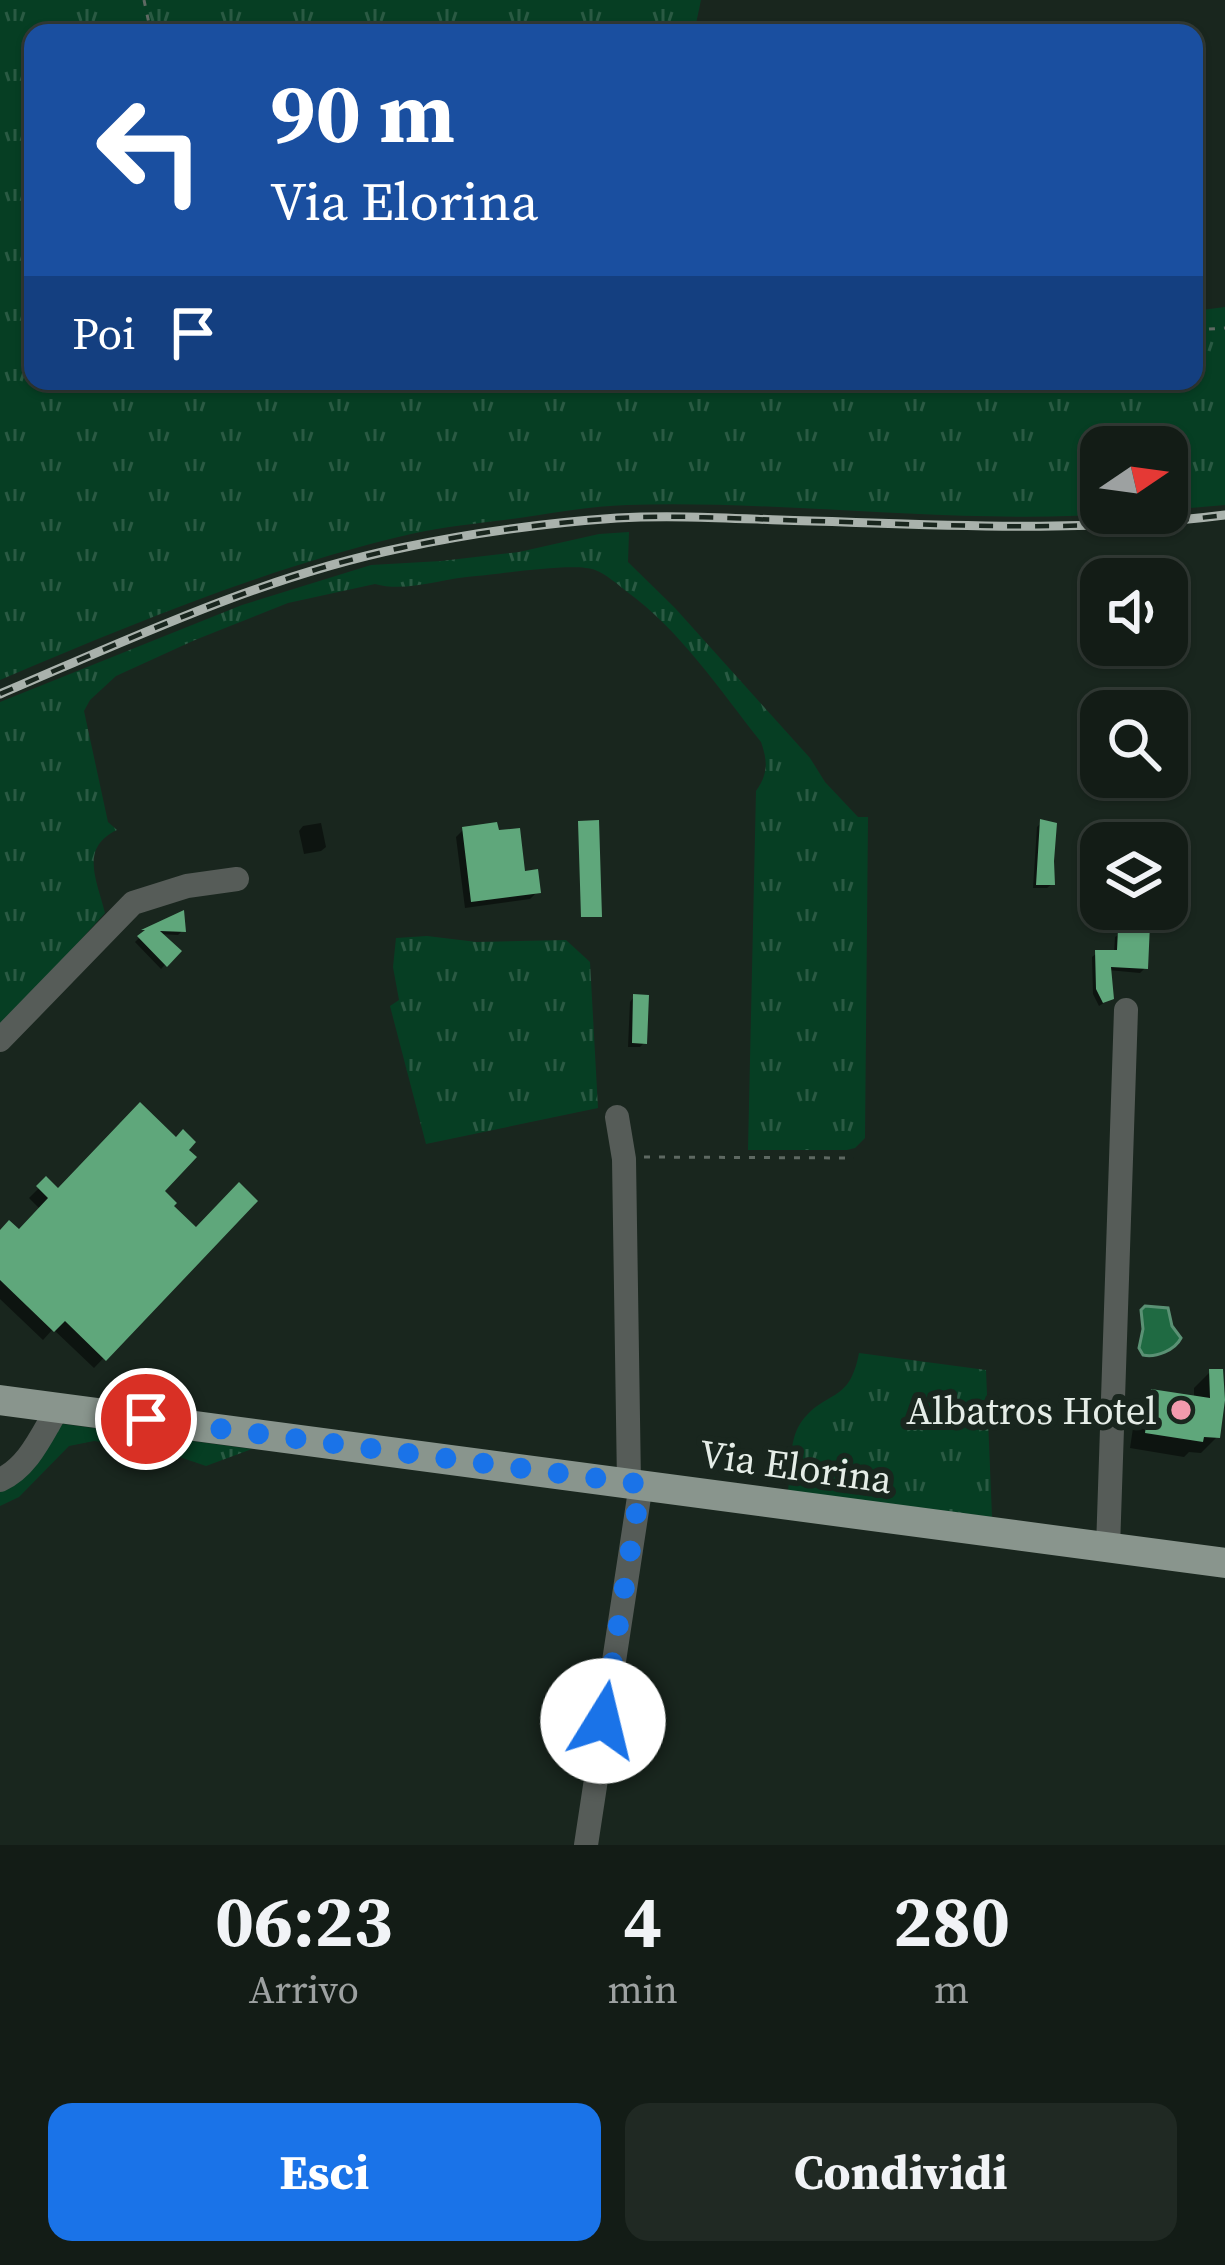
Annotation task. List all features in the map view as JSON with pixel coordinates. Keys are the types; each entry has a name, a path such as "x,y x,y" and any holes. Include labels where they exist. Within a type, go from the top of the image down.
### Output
{"main road":[{"name":"Via Elorina","path":"0,1400 1225,1563"}],"street":[{"path":"0,1040 133,903 236,879"},
{"path":"1108,1548 1126,1010"},
{"path":"595,1845 645,1524 624,1159 617,1117"},
{"path":"0,1480 27,1459 58,1408"},
{"path":"586,1845 642,1484"}],"path":[{"path":"624,1159 854,1158"}],"green space":[{"path":"0,0 701,0 696,24 24,24 24,390 1203,390 1203,310 1225,307 1225,505 1188,508 1188,426 1080,426 1080,515 1002,517 690,504 586,508 451,527 358,547 151,617 0,680"},
{"path":"629,532 628,562 810,758 825,782 858,817 868,817 865,1138 855,1148 748,1150 756,791 765,773 763,749 682,642 611,579 585,568 520,571 412,586 375,584 288,603 116,676 84,711 108,822 117,830 105,837 94,855 105,913 0,1029 0,702 242,605 371,565 519,552"},
{"path":"396,938 477,942 566,940 590,962 598,1108 426,1144 390,1006 399,1000 393,967"},
{"path":"859,1353 986,1370 992,1517 788,1491 796,1431 809,1413 843,1389"},
{"path":"63,1424 252,1449 206,1466 153,1448 94,1441 69,1446 19,1497 0,1506 0,1489"}],"shaded area":[{"path":"1145,1306 1168,1308 1181,1338 1174,1346 1148,1356 1139,1348"}],"building":[{"path":"1040,819 1057,823 1055,885 1036,885"},
{"path":"599,820 602,917 581,917 578,821"},
{"path":"497,822 499,830 520,828 525,871 538,869 541,893 471,902 462,827"},
{"path":"184,910 186,932 160,931 182,951 167,967 137,936"},
{"path":"1118,930 1150,930 1148,969 1111,967 1114,999 1103,1003 1096,989 1095,950 1117,950"},
{"path":"633,994 649,995 647,1044 632,1043"},
{"path":"140,1102 176,1137 183,1129 196,1142 189,1150 197,1157 165,1191 196,1227 239,1182 258,1201 106,1361 65,1321 54,1332 0,1280 0,1230 9,1220 19,1229 48,1198 36,1186 46,1176 58,1188"},
{"path":"1209,1369 1223,1369 1220,1438 1204,1437 1203,1442 1145,1433 1151,1389 1210,1398"}],"railway":[{"path":"0,694 197,611 298,575 401,548 508,529 637,517 1058,526 1225,515"}],"place":[{"name":"Albatros Hotel","path":"1181,1410"}],"route":[{"path":"146,1419 641,1484 603,1721"}]}
